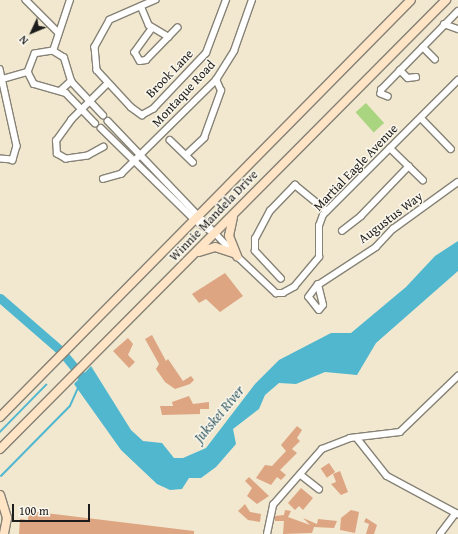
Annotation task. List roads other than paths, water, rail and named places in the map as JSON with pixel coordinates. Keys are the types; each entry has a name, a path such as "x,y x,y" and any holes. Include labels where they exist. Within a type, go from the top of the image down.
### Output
{"main road":[{"name":"Winnie Mandela Drive","path":"0,417 411,0"},
{"name":"Winnie Mandela Drive","path":"0,450 90,358 196,254 446,0"},
{"path":"234,214 229,236 235,254"},
{"path":"196,254 215,247 235,254"},
{"path":"0,495 7,518 4,534"}],"street":[{"path":"26,0 58,32"},
{"path":"53,51 58,32 70,0"},
{"name":"Brook Lane","path":"156,0 110,20 96,43 95,63 108,83 136,112 148,113 206,53 226,0"},
{"name":"Montaque Road","path":"103,179 119,176 136,161 216,80 234,51 252,0"},
{"path":"141,6 152,29 169,36"},
{"path":"388,97 380,91 458,11"},
{"path":"444,24 458,29"},
{"path":"152,29 135,52 140,61 146,60 177,28"},
{"path":"423,47 435,58"},
{"path":"28,72 35,54 53,51 64,58 71,81 103,115"},
{"path":"0,69 17,146 13,160 0,159"},
{"path":"400,70 408,78 416,77"},
{"path":"3,79 28,72"},
{"path":"28,72 37,86 60,91 95,123"},
{"path":"186,156 204,138 221,91 216,80"},
{"path":"60,91 71,81"},
{"name":"Martial Eagle Avenue","path":"235,254 276,293 294,287 317,261 319,226 327,211 457,82"},
{"path":"104,147 81,158 66,159 57,154 57,138 81,109 108,83"},
{"path":"421,118 451,149"},
{"path":"108,121 142,155 198,217 235,254"},
{"path":"101,128 198,217"},
{"path":"170,140 193,162"},
{"path":"390,148 423,180"},
{"path":"342,231 362,216 408,166"},
{"name":"Augustus Way","path":"318,285 376,247 393,229 458,182"},
{"path":"281,279 254,251 255,238 270,211 295,185 327,211"},
{"path":"318,285 320,297 322,309 312,303 309,295 318,285"},
{"path":"312,303 320,297"},
{"path":"267,534 273,505 301,475 322,449 357,438 400,432 458,376"},
{"path":"357,438 386,476 457,513 440,534"},
{"path":"301,475 319,489"}],"water":[{"path":"458,241 458,271 376,343 357,375 325,372 296,384 279,383 265,395 259,409 233,429 236,444 216,467 201,478 189,478 182,489 170,490 157,484 121,450 74,384 91,366 131,430 143,441 162,443 174,458 183,458 206,448 255,384 279,360 331,333 351,333 406,287 435,256"}],"waterway":[{"name":"Jukskei River","path":"0,298 60,350 89,385"},
{"path":"0,432 46,385"},
{"path":"1,476 70,406 78,388"}]}
